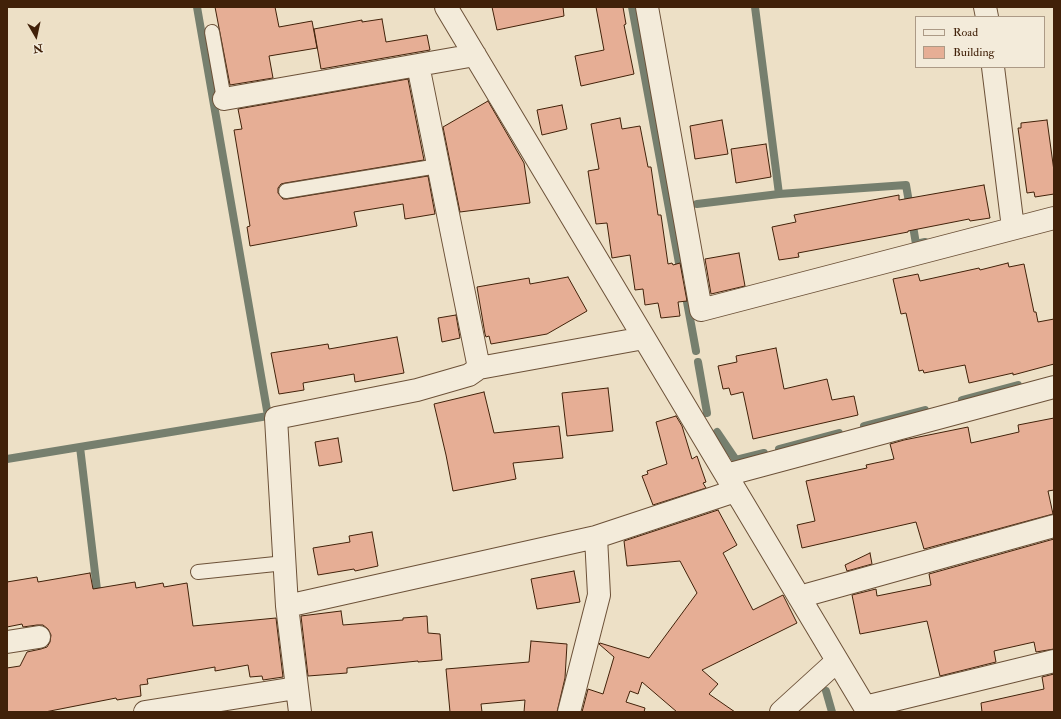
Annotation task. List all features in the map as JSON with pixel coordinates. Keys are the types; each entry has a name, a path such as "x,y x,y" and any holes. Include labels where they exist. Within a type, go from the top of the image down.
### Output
{"street":[{"path":"446,7 866,709 1054,661"},
{"path":"647,7 701,310 1054,218"},
{"path":"224,99 475,55"},
{"path":"418,65 479,368"},
{"path":"993,68 1014,228"},
{"path":"300,712 296,688 284,563 276,418 417,390 469,375 479,368 644,338"},
{"path":"288,606 596,537 731,483 1054,387"},
{"path":"799,597 1054,526"},
{"path":"569,712 599,595 596,537"},
{"path":"7,642 39,637"},
{"path":"781,712 837,661"},
{"path":"146,712 296,688"}],"lane":[{"path":"212,32 224,99"},
{"path":"286,191 438,166"},
{"path":"198,572 284,563"}],"building":[{"path":"215,7 275,7 279,27 312,21 317,48 269,56 273,78 230,85"},
{"path":"492,7 563,7 564,16 497,30"},
{"path":"596,7 623,7 626,24 624,25 634,74 581,86 575,56 604,50"},
{"path":"382,19 386,42 427,35 430,50 321,69 314,29 362,20 362,22"},
{"path":"408,79 424,160 285,183 281,184 278,188 278,193 283,199 287,199 428,176 435,214 405,219 403,204 354,212 357,226 250,246 247,227 250,226 234,130 242,129 238,109"},
{"path":"488,101 524,163 530,203 460,212 443,127"},
{"path":"562,105 567,129 542,135 537,110"},
{"path":"620,118 622,129 640,126 648,167 651,167 658,215 661,215 668,264 672,263 673,265 680,263 687,301 678,302 680,316 661,318 658,303 645,305 643,289 635,290 630,255 612,258 607,223 596,224 588,171 599,169 591,124"},
{"path":"722,120 728,154 695,159 690,126"},
{"path":"1047,120 1054,171 1054,194 1035,197 1034,192 1027,193 1018,128 1021,128 1021,123"},
{"path":"766,144 771,177 736,183 731,149"},
{"path":"984,185 990,218 970,221 969,219 908,231 798,253 799,257 779,260 772,227 796,222 794,215 899,195 899,200"},
{"path":"739,253 745,286 711,294 705,259"},
{"path":"1008,263 1009,267 1024,264 1034,312 1036,312 1038,322 1054,319 1054,364 1013,375 1013,373 969,383 965,365 924,373 923,370 919,371 906,313 901,314 893,279 918,274 920,281 979,268 980,270"},
{"path":"568,277 587,311 547,334 491,344 489,336 486,337 485,334 477,287 529,278 530,284"},
{"path":"456,315 460,338 442,342 438,318"},
{"path":"397,337 404,373 355,382 354,374 303,383 304,390 279,394 271,353 328,344 329,349"},
{"path":"776,348 784,389 827,379 832,400 854,396 858,415 753,439 743,392 731,395 729,388 723,389 718,366 737,362 736,356"},
{"path":"608,388 613,431 567,436 562,393"},
{"path":"484,392 494,433 559,426 563,458 513,463 516,479 453,491 434,404"},
{"path":"676,416 682,426 692,459 697,456 706,482 703,483 706,488 653,505 642,476 648,474 647,471 667,464 656,422"},
{"path":"1054,418 1054,490 1048,491 1053,514 924,549 916,522 802,548 797,525 815,521 806,481 867,468 866,465 894,459 890,444 904,440 968,427 971,443 1019,432 1018,425"},
{"path":"338,438 342,462 319,466 315,442"},
{"path":"718,510 737,545 723,553 753,610 783,595 797,623 702,670 718,684 709,694 735,712 677,712 642,682 638,694 630,691 626,702 645,708 644,712 582,712 588,689 603,694 614,657 599,644 600,643 649,658 697,593 680,561 627,566 624,541"},
{"path":"372,532 378,566 355,571 354,569 318,575 313,548 350,542 349,536"},
{"path":"1054,539 1054,649 1036,652 1034,642 994,651 996,662 940,676 927,621 860,634 852,595 876,589 877,596 931,585 929,574"},
{"path":"870,553 872,564 847,571 845,565"},
{"path":"574,571 580,602 537,609 531,579"},
{"path":"90,573 93,589 135,582 136,588 163,583 164,587 187,583 193,626 276,618 283,677 263,680 262,676 250,677 248,665 215,671 215,667 147,679 148,684 140,685 141,696 117,700 116,698 45,712 7,712 7,668 20,666 27,652 47,647 50,642 51,635 48,629 43,625 23,627 22,624 7,627 7,582 37,577 38,582"},
{"path":"341,611 343,625 403,620 403,618 427,616 428,633 440,634 442,660 347,668 347,673 308,676 301,616"},
{"path":"531,641 567,644 565,678 557,712 524,712 525,700 481,704 482,712 450,712 446,669 529,662"},
{"path":"1054,674 1054,712 982,712 981,703 1044,689 1042,677"}],"waterway":[{"path":"7,459 268,416 197,7"},
{"path":"632,7 681,274"},
{"path":"755,7 779,194 906,185 910,208"},
{"path":"697,204 779,194"},
{"path":"912,220 916,244 925,242"},
{"path":"685,291 696,351"},
{"path":"698,362 707,413"},
{"path":"962,400 1018,385"},
{"path":"864,426 925,410"},
{"path":"717,432 736,460 764,453"},
{"path":"779,449 839,433"},
{"path":"80,447 98,598"},
{"path":"826,691 832,712"}]}
